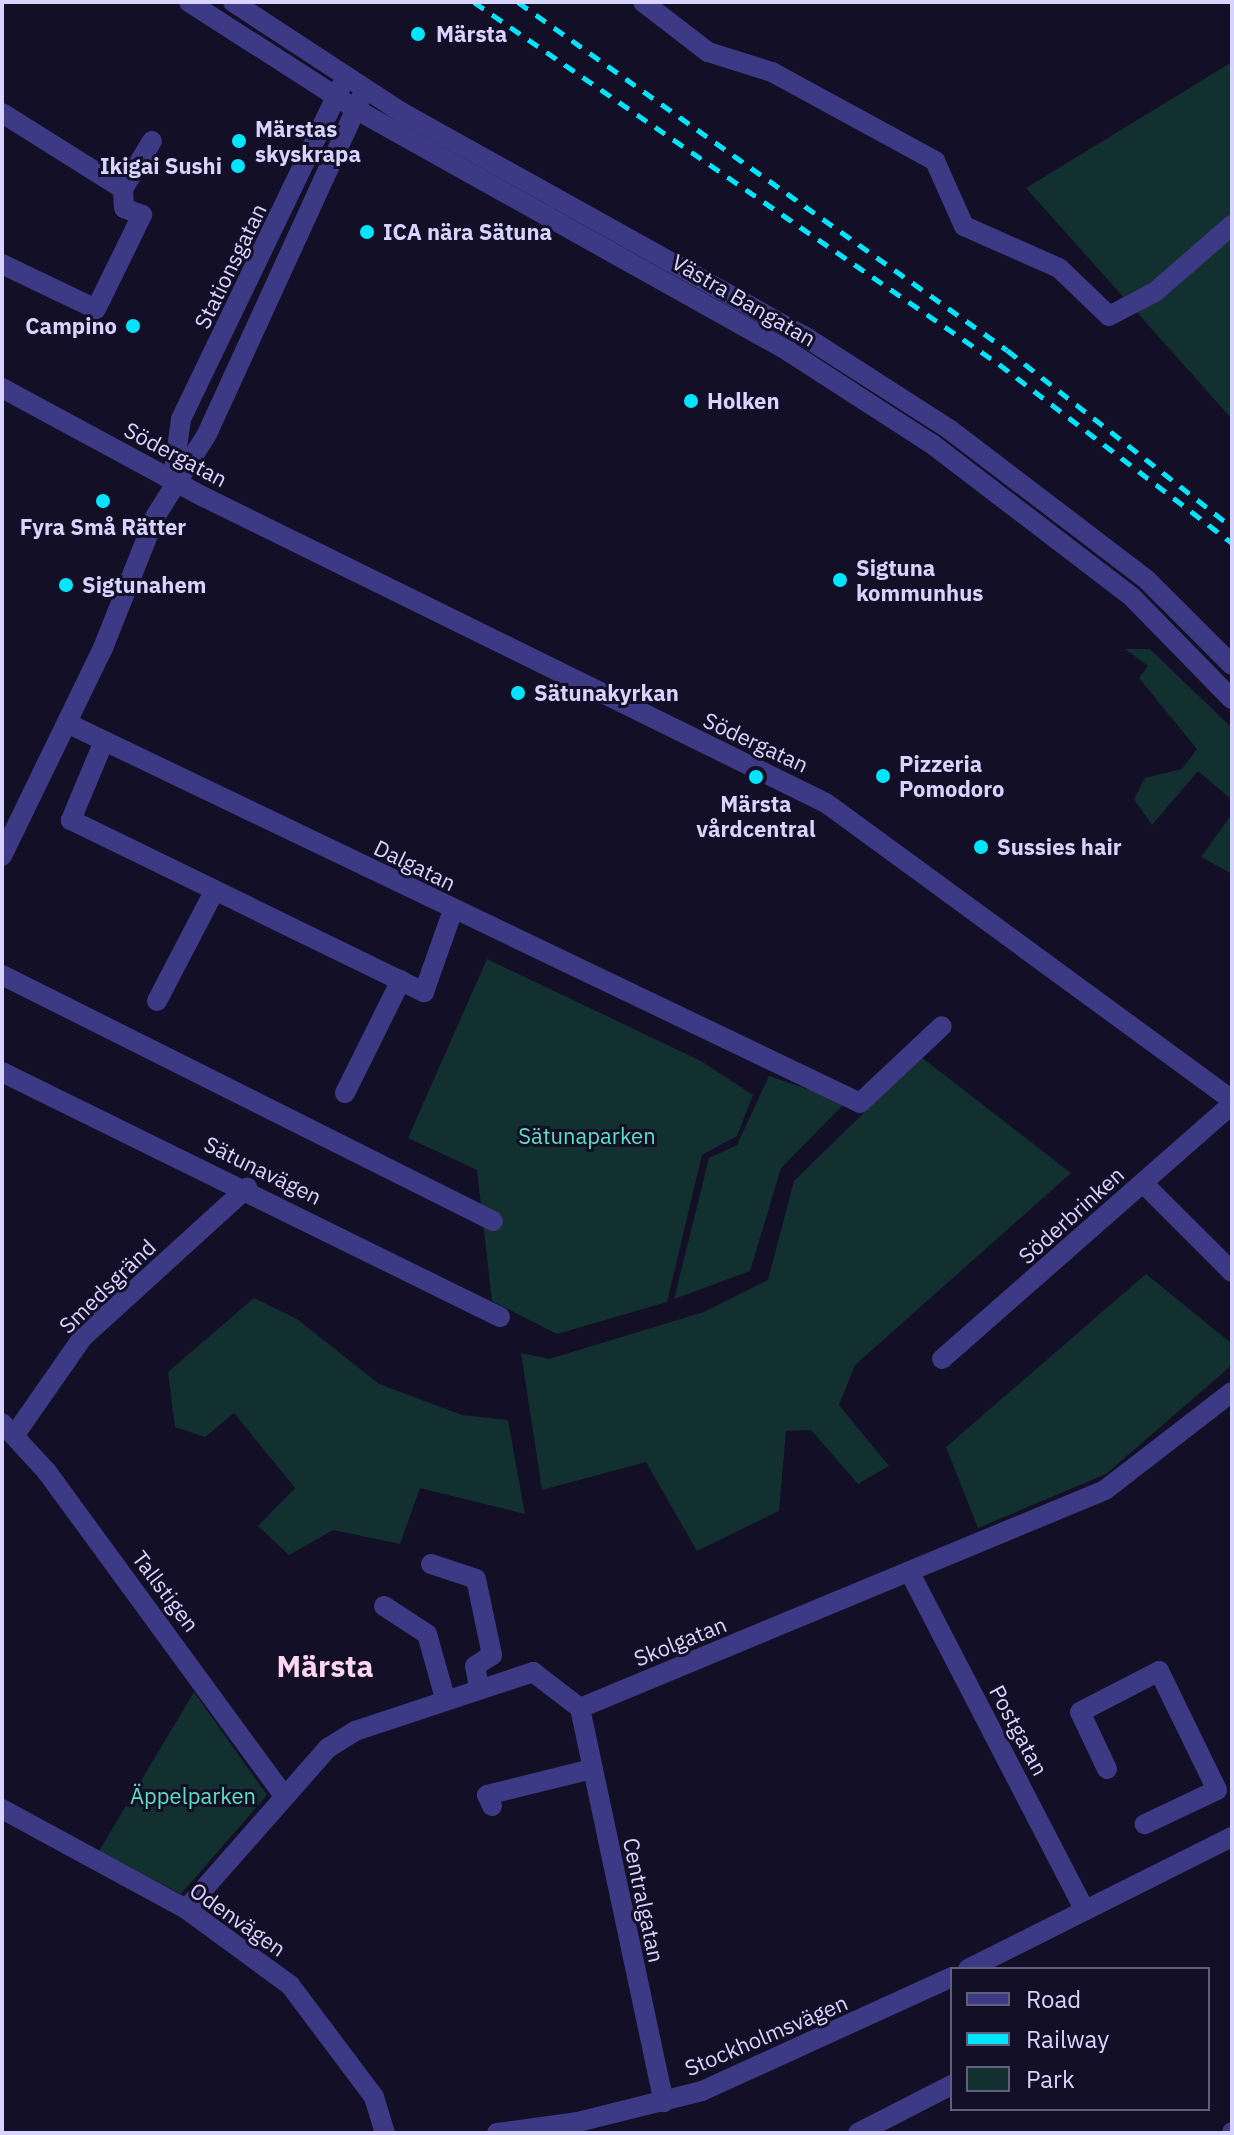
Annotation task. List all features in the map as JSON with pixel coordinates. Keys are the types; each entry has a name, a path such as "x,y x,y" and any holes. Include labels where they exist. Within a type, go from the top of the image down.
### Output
{"street":[{"name":"Västra Bangatan","path":"189,2 335,97 788,351 932,444 1131,596 1232,699"},
{"name":"Västra Bangatan","path":"233,2 363,90 804,336 949,429 1147,580 1232,665"},
{"path":"643,2 708,52 772,72 935,161 964,226 1059,268 1109,316 1155,292 1232,225"},
{"name":"Stationsgatan","path":"173,481 181,419 345,77"},
{"name":"Stationsgatan","path":"2,856 67,723 173,481 207,434 357,110 363,90"},
{"path":"2,113 123,189"},
{"path":"2,264 96,309 142,215 124,208 123,189 152,141"},
{"name":"Södergatan","path":"2,388 173,481 826,803 1232,1102"},
{"name":"Dalgatan","path":"67,723 741,1049 860,1103 942,1026"},
{"path":"104,741 71,820 424,992 453,910"},
{"path":"157,1001 215,890"},
{"path":"2,975 493,1221"},
{"path":"345,1093 401,980"},
{"name":"Sätunavägen","path":"2,1072 247,1188 500,1317"},
{"name":"Söderbrinken","path":"942,1359 1232,1102"},
{"path":"1143,1183 1232,1272"},
{"name":"Smedsgränd","path":"9,1428 83,1337 247,1188"},
{"name":"Skolgatan","path":"580,1708 1105,1490 1232,1392"},
{"name":"Tallstigen","path":"9,1428 284,1796"},
{"path":"431,1564 476,1579 492,1655 475,1666 479,1687"},
{"name":"Postgatan","path":"910,1573 1085,1910"},
{"path":"384,1606 427,1634 445,1698"},
{"path":"1107,1769 1080,1712 1159,1671 1217,1790 1145,1824"},
{"path":"186,1909 328,1748 355,1731 445,1698 533,1672 580,1708"},
{"name":"Centralgatan","path":"580,1708 664,2102"},
{"path":"492,1806 487,1795 592,1769"},
{"name":"Odenvägen","path":"2,1809 186,1909 290,1985 374,2097 385,2133"},
{"path":"972,1967 1232,1837"},
{"name":"Stockholmsvägen","path":"497,2133 528,2131 664,2102 769,2064 950,1978"},
{"path":"858,2133 950,2086"}],"green space":[{"path":"1232,62 1232,419 1026,188"},
{"path":"1125,649 1150,649 1232,728 1232,800 1198,771 1152,825 1134,799 1145,778 1182,769 1197,749 1139,678 1148,666"},
{"path":"1232,814 1232,874 1201,857"},
{"name":"Sätunaparken","path":"487,959 701,1061 753,1095 737,1136 702,1155 667,1302 557,1334 492,1301 477,1170 408,1138"},
{"path":"921,1057 1071,1173 855,1365 839,1405 889,1466 858,1484 811,1430 786,1431 779,1511 697,1551 646,1462 542,1490 521,1353 549,1359 704,1312 768,1280 794,1181"},
{"path":"769,1076 846,1102 781,1168 750,1271 674,1299 709,1158 737,1145"},
{"path":"1146,1274 1232,1344 1232,1365 1106,1474 978,1528 946,1447"},
{"path":"254,1298 297,1319 379,1384 462,1415 508,1420 525,1514 420,1488 400,1544 333,1530 289,1555 258,1526 295,1488 234,1413 205,1437 175,1427 168,1372"},
{"name":"Äppelparken","path":"194,1692 267,1795 181,1894 99,1851"}],"railway":[{"path":"474,2 999,364 1232,543"},
{"path":"518,2 1007,350 1232,527"}],"place":[{"name":"Märsta","path":"418,34"},
{"name":"Märstas skyskrapa","path":"239,141"},
{"name":"Ikigai Sushi","path":"238,166"},
{"name":"ICA nära Sätuna","path":"367,232"},
{"name":"Campino","path":"133,326"},
{"name":"Holken","path":"691,401"},
{"name":"Fyra Små Rätter","path":"103,501"},
{"name":"Sigtuna kommunhus","path":"840,580"},
{"name":"Sigtunahem","path":"66,585"},
{"name":"Sätunakyrkan","path":"518,693"},
{"name":"Pizzeria Pomodoro","path":"883,776"},
{"name":"Märsta vårdcentral","path":"756,777"},
{"name":"Sussies hair","path":"981,847"}],"district":[{"name":"Märsta","path":"325,1666"}]}
